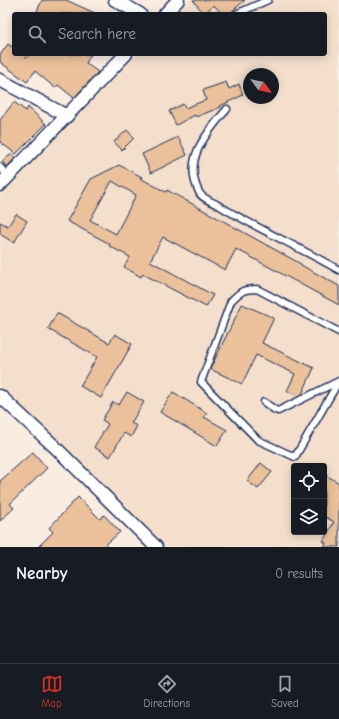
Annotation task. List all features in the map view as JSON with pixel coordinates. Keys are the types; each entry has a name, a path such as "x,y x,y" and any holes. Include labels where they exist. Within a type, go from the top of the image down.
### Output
{"street":[{"path":"115,0 136,12"},
{"path":"167,12 178,0"},
{"path":"3,176 67,116 124,56"},
{"path":"0,80 67,116"},
{"path":"0,396 54,446 156,547"}],"lane":[{"path":"241,12 268,0"},
{"path":"227,109 210,128 197,151 194,162 194,180 199,194 248,223 339,270"},
{"path":"339,332 257,289 247,289 239,293 231,301 201,382 258,440 295,458 339,381"},
{"path":"264,402 278,411 339,381"}],"shaded area":[{"path":"190,0 339,0 339,547 165,547 0,388 0,196 136,56 327,56 327,12 179,12"}],"building":[{"path":"42,0 66,0 93,12 39,12 37,11"},
{"path":"193,0 245,0 231,12 220,12 214,5 206,12 202,12"},
{"path":"8,44 12,47 12,56 24,56 27,58 28,56 90,56 86,63 98,72 74,98 58,85 55,88 35,71 27,82 0,62 0,55"},
{"path":"226,82 229,89 239,84 243,95 220,106 221,107 196,117 195,115 176,125 169,111 183,104 185,108 206,100 203,90"},
{"path":"14,102 26,111 28,107 46,124 16,154 0,142 0,120"},
{"path":"127,130 134,138 122,150 114,142"},
{"path":"178,137 187,155 151,173 142,154"},
{"path":"12,154 15,158 7,167 2,161"},
{"path":"119,165 142,177 140,178 166,192 167,190 339,286 339,305 236,249 225,270 163,237 150,261 213,295 206,307 143,274 141,277 124,267 130,257 109,246 110,244 67,221 91,179","holes":["112,181 136,195 116,234 90,220"]},
{"path":"16,214 27,221 14,243 0,234 0,222 8,226"},
{"path":"242,304 274,318 262,343 314,368 302,394 298,396 287,391 295,374 256,355 242,384 210,369"},
{"path":"57,313 109,343 115,334 132,344 101,398 80,386 97,357 48,329"},
{"path":"127,392 144,402 131,423 137,426 131,437 124,433 110,457 94,447 108,424 102,420 113,402 119,405"},
{"path":"173,392 207,413 204,417 227,430 217,446 160,412"},
{"path":"33,452 47,468 10,504 14,508 0,521 0,481"},
{"path":"261,463 272,472 258,489 247,481"},
{"path":"327,476 339,483 339,547 324,547 326,543 323,541 334,522 327,518"},
{"path":"78,497 100,519 104,515 120,532 103,547 38,547 53,532 49,528"}]}
